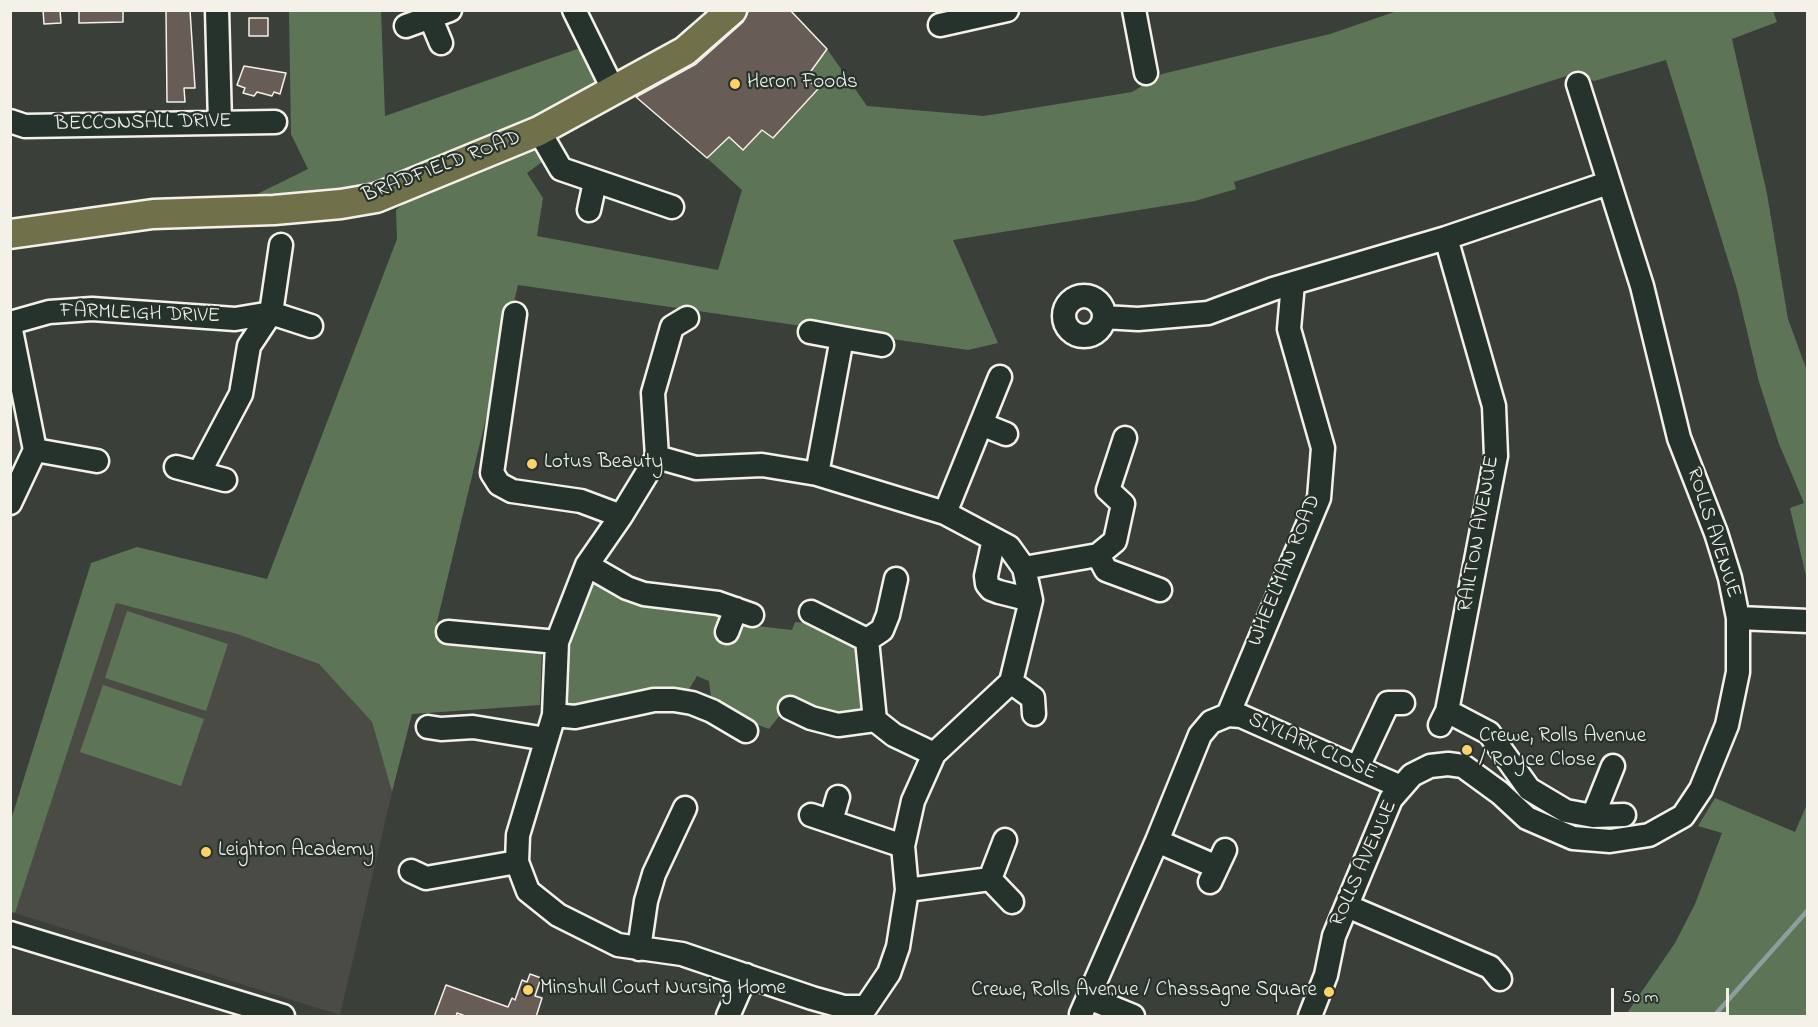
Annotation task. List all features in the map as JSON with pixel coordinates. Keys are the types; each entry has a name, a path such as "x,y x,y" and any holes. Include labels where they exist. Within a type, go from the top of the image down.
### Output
{"main road":[{"name":"BRADFIELD ROAD","path":"10,234 153,214 274,210 341,204 376,198 539,131 685,51 732,10"}],"street":[{"path":"217,10 220,123"},
{"path":"574,10 614,91"},
{"path":"940,25 1007,10"},
{"path":"1134,10 1146,72"},
{"path":"406,26 441,15 441,43"},
{"name":"ROLLS AVENUE","path":"1310,1017 1326,975 1334,936 1391,799 1412,775 1430,766 1448,764 1462,766 1500,793 1527,818 1573,838 1610,841 1649,835 1683,816 1701,789 1727,724 1738,672 1738,618 1730,578 1716,532 1679,438 1642,286 1578,84"},
{"name":"BECCONSALL DRIVE","path":"10,121 25,126 275,122"},
{"path":"539,131 561,169 672,207"},
{"path":"589,210 595,182"},
{"path":"1104,317 1138,319 1208,312 1293,283 1446,238 1608,183"},
{"name":"RAILTON AVENUE","path":"1446,238 1494,406 1496,456 1443,718 1489,734 1529,789 1566,811 1593,816"},
{"path":"199,473 241,394 249,346 271,313 281,245"},
{"name":"WHEELMAN ROAD","path":"1228,714 1319,498 1323,448 1289,329 1293,283"},
{"name":"FARMLEIGH DRIVE","path":"35,450 10,324 49,312 92,309 235,319 271,313 311,326"},
{"path":"515,314 492,473 499,484 512,490 581,501 621,516"},
{"path":"657,457 696,468 762,465 817,474 945,513 1009,547 1024,568 1031,600 1011,681 934,754 913,801 903,846 907,890 898,947 889,973 869,1012 822,1001 682,954 639,950 599,937 558,915 528,891 517,862 518,836 554,715 557,642 587,565 621,516 657,457 652,393 672,327 687,318"},
{"path":"810,332 882,345"},
{"path":"817,474 842,338"},
{"path":"945,513 1000,377"},
{"path":"981,424 1006,434"},
{"path":"1024,568 1098,555 1115,541 1123,504 1109,493 1108,486 1125,438"},
{"path":"10,503 35,450 97,461"},
{"path":"176,466 225,480"},
{"path":"994,539 986,576 987,584 991,589 999,592 1031,600"},
{"path":"1098,555 1106,570 1160,590"},
{"path":"587,565 627,588 644,594 718,603 744,612 726,632"},
{"path":"867,640 882,630 888,615 896,579"},
{"path":"811,612 867,640"},
{"path":"1738,618 1808,621"},
{"path":"448,632 557,642"},
{"path":"867,640 875,720"},
{"path":"1011,681 1038,702"},
{"path":"554,715 586,715 694,694 746,731"},
{"path":"1358,767 1388,703 1403,703"},
{"path":"790,708 812,718 838,725 875,720 894,735 934,754"},
{"name":"SLYLARK CLOSE","path":"1133,1017 1085,1006 1157,841 1200,735 1211,722 1228,714 1241,716 1401,787"},
{"path":"428,727 451,729 473,727 546,739"},
{"path":"1613,766 1593,816 1624,815"},
{"path":"838,797 821,818 903,846"},
{"path":"639,950 646,901 685,808"},
{"path":"990,879 1005,840"},
{"path":"1157,841 1217,866"},
{"path":"420,881 517,862"},
{"path":"907,890 990,879"},
{"path":"990,879 1012,902"},
{"path":"1347,906 1490,967 1500,979"},
{"path":"10,933 283,1017"},
{"path":"728,1017 746,975"}],"shaded area":[{"name":"Leighton Academy","path":"116,603 237,634 319,664 372,722 392,792 340,1015 15,913"}],"green space":[{"path":"289,11 381,11 385,116 583,47 596,74 594,84 591,92 417,173 328,197 159,203 255,195 308,169 291,134"},
{"path":"1397,11 1773,11 1777,22 1732,39 1767,194 1788,319 1807,371 1807,580 1790,508 1804,503 1779,444 1759,382 1737,289 1666,60 1594,81 1576,73 1234,182 1236,189 1195,201 953,240 998,343 968,350 518,285 435,630 542,646 540,705 412,714 392,792 372,722 319,664 237,634 116,603 15,913 11,912 11,820 91,563 137,547 267,579 397,239 396,210 414,195 534,148 542,162 527,173 543,198 537,236 718,270 742,190 707,158 729,137 762,130 773,138 818,90 806,78 827,49 867,106 984,116 1132,92 1162,74 1330,34"},
{"path":"593,584 600,584 655,608 712,609 740,624 792,630 795,622 826,625 863,652 863,715 839,719 791,701 769,729 728,714 711,697 709,681 697,676 688,691 569,710 564,703 576,616 585,592"},
{"path":"127,611 228,644 206,711 105,678"},
{"path":"103,685 204,719 181,786 80,752"},
{"path":"1715,798 1795,832 1807,804 1807,1016 1625,1016 1675,943 1695,904 1722,833 1698,826"}],"building":[{"path":"43,10 60,10 61,23 44,24"},
{"path":"123,10 123,22 79,23 79,11"},
{"path":"166,10 190,10 195,88 184,88 185,102 167,102"},
{"name":"Heron Foods","path":"749,10 790,10 827,49 806,78 818,89 773,138 762,130 743,150 729,137 707,158 636,97 696,64 743,22"},
{"path":"249,18 268,18 268,36 249,36"},
{"path":"244,66 286,73 280,94 274,92 272,96 257,92 254,96 243,93 245,88 237,85"},
{"name":"Minshull Court Nursing Home","path":"530,974 541,978 535,996 542,998 536,1017 468,1017 457,1013 456,1017 434,1017 446,985 508,1007 512,998 515,1000 522,980 527,982"}],"waterway":[{"path":"1714,1016 1808,910"}],"place":[{"name":"Heron Foods","path":"735,84"},
{"name":"Lotus Beauty","path":"532,464"},
{"name":"Crewe, Rolls Avenue / Royce Close","path":"1467,750"},
{"name":"Leighton Academy","path":"206,852"},
{"name":"Minshull Court Nursing Home","path":"528,990"},
{"name":"Crewe, Rolls Avenue / Chassagne Square","path":"1329,992"}]}
